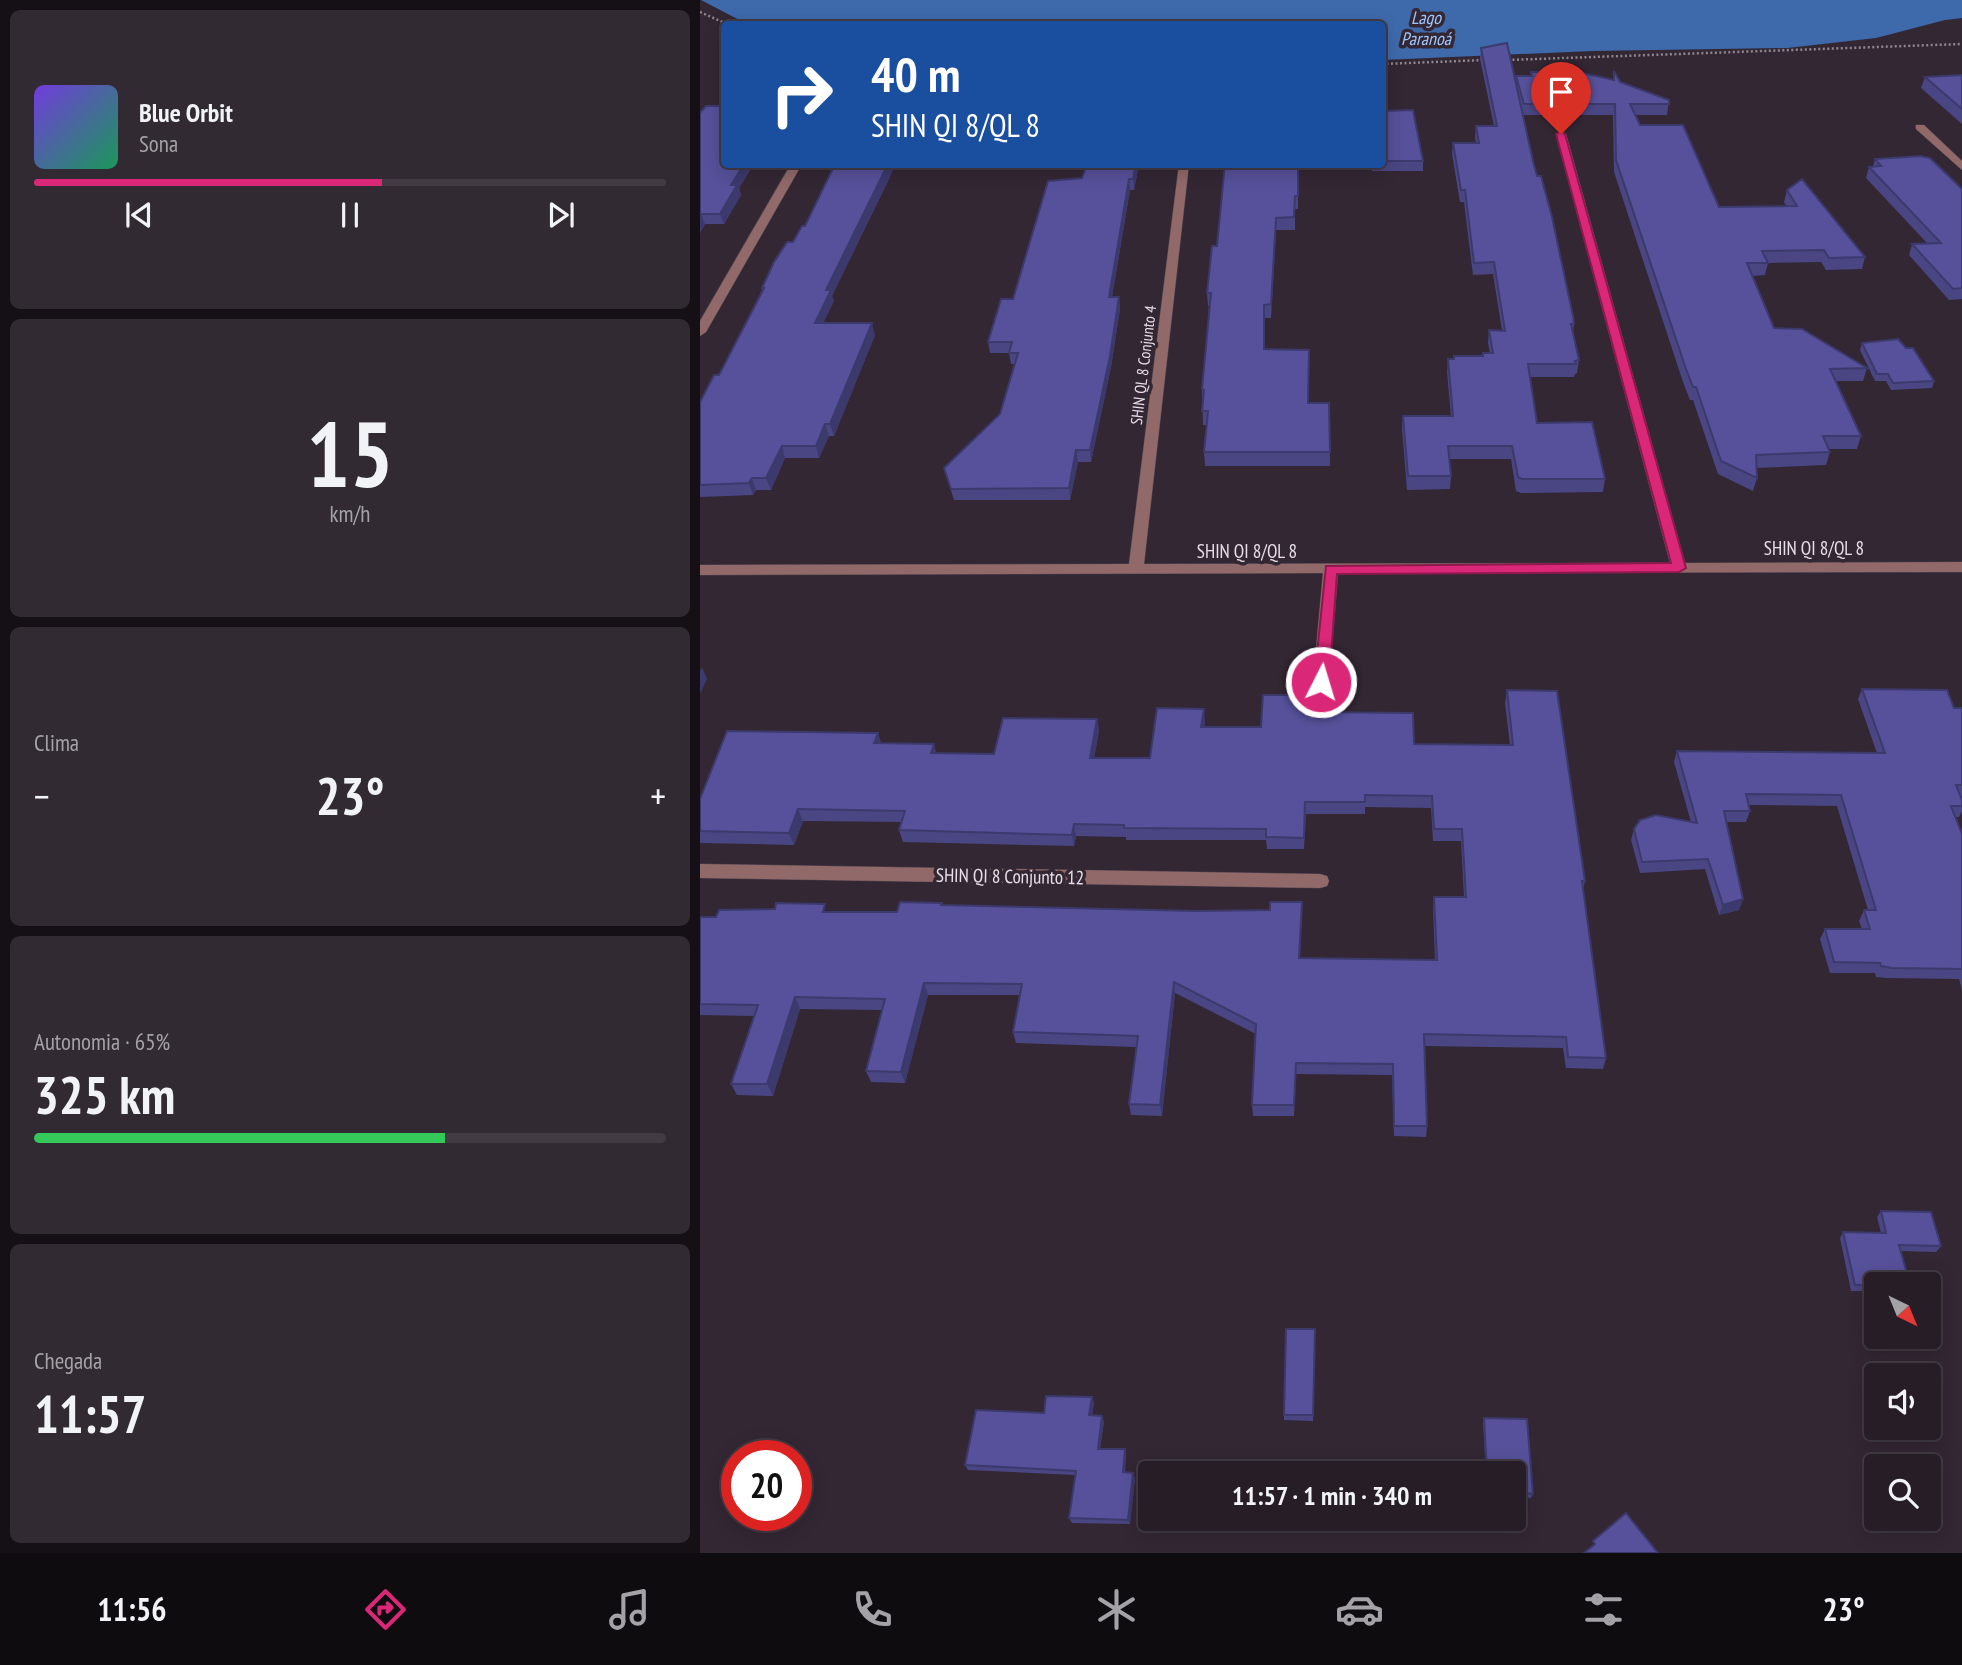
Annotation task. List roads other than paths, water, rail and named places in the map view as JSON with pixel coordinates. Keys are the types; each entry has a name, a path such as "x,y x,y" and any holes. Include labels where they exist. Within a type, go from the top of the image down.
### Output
{"street":[{"path":"1920,127 1962,167"},
{"path":"1561,134 1679,568"},
{"path":"700,332 795,168"},
{"name":"SHIN QL 8 Conjunto 4","path":"1136,570 1184,168"},
{"name":"SHIN QI 8/QL 8","path":"700,570 1962,567"},
{"path":"1321,682 1331,569"},
{"name":"SHIN QI 8 Conjunto 12","path":"700,871 1320,881"}],"water":[{"name":"Lago Paranoá","path":"701,0 1962,0 1962,18 1876,38 1787,48 1592,51 1386,60 1386,21 741,21"}]}
